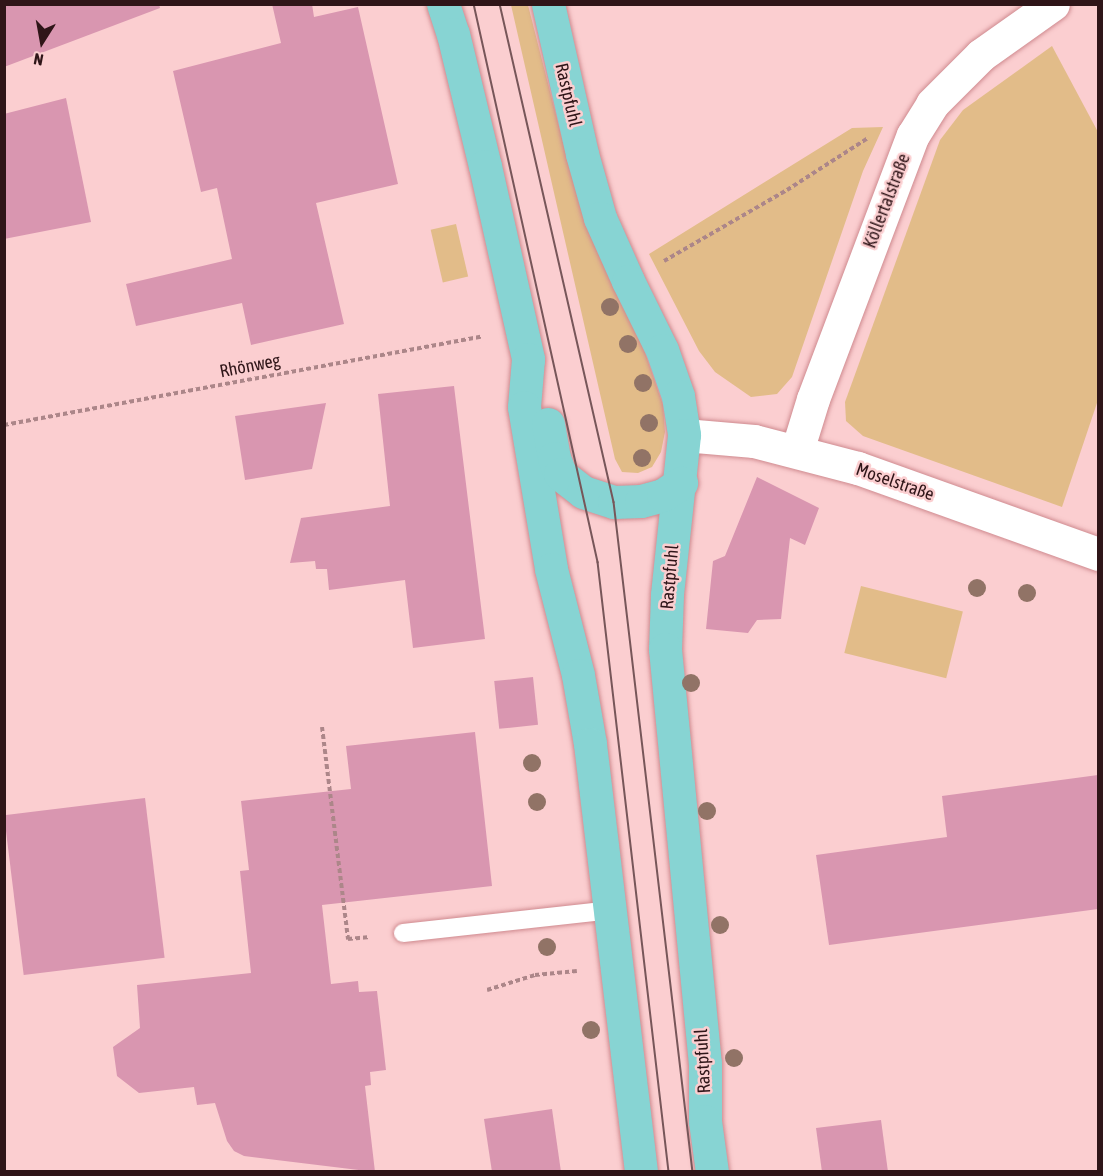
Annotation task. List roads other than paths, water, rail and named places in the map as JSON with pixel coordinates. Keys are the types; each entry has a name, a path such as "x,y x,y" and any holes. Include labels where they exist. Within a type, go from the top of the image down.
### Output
{"main road":[{"path":"443,4 453,34 485,166 528,359 544,401 554,458 561,474 584,492 614,502 641,501 663,495 681,483"},
{"name":"Rastpfuhl","path":"548,4 582,154 600,218 662,350 678,396 684,435 681,483 667,595 665,649 705,1063 705,1121 712,1172"},
{"path":"528,359 524,407 551,569 578,675 588,732 641,1172"}],"street":[{"name":"Köllertalstraße","path":"797,451 813,399 913,135 932,104 981,55 1053,4"},
{"name":"Moselstraße","path":"684,435 754,441 858,468 1098,554"}],"lane":[{"path":"403,933 610,910"}],"tram line":[{"path":"474,4 598,562 669,1172"},
{"path":"500,4 614,502 693,1172"}]}
